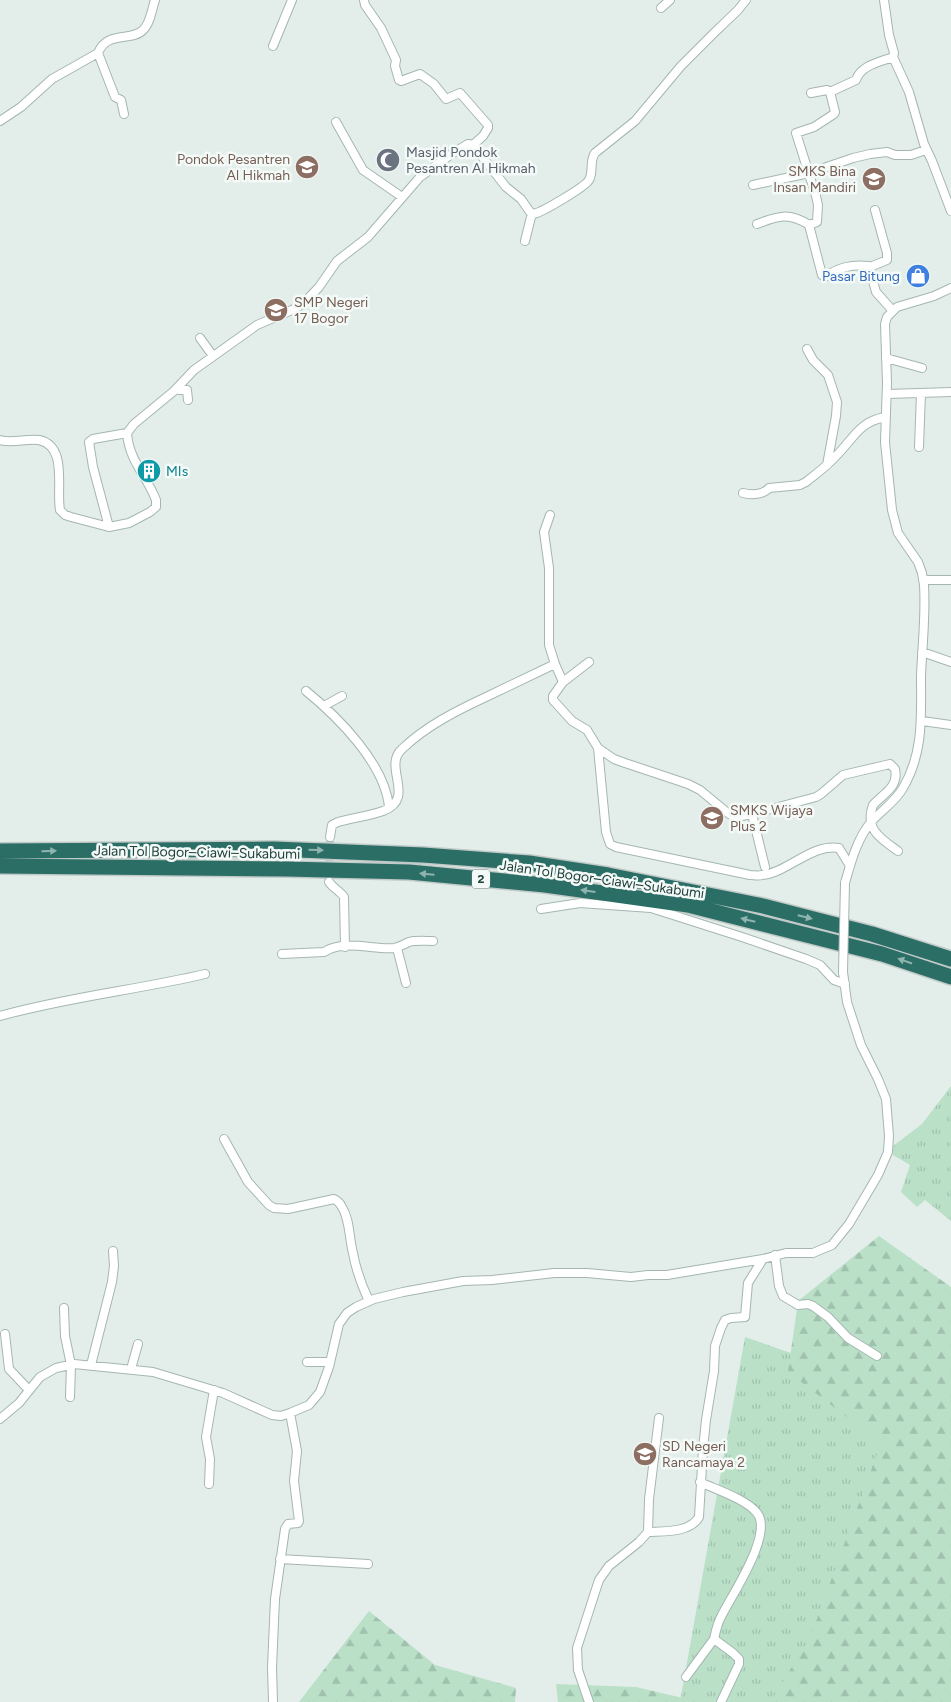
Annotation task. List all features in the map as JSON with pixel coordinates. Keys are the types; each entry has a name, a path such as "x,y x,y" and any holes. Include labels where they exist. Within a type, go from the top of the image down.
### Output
{"highway":[{"name":"Jalan Tol Bogor–Ciawi–Sukabumi","path":"0,851 274,848 423,855 529,863 608,875 763,906 872,934 951,959"},
{"name":"Jalan Tol Bogor–Ciawi–Sukabumi","path":"0,866 286,868 410,872 545,885 688,906 882,954 951,977"}],"street":[{"path":"0,121 21,107 50,81 98,52 100,47 111,40 143,31 147,25 155,0"},
{"path":"273,46 292,0"},
{"path":"0,440 7,442 39,440 47,444 54,451 58,458 59,504 62,513 110,527 123,525 154,510 155,496 128,447 127,434 134,424 178,388 190,373 256,325 292,310 309,299 319,288 337,261 368,237 420,177 466,145 473,145 483,136 488,125 460,93 446,99 434,84 420,74 401,81 398,80 395,66 396,60 381,28 365,5 364,0"},
{"path":"660,8 670,0"},
{"path":"532,213 539,212 587,183 591,174 592,158 595,153 635,121 681,66 746,0"},
{"path":"884,0 889,35 894,53 893,57 910,92 926,150 951,210"},
{"path":"98,52 115,97 121,100 124,114"},
{"path":"811,93 830,92 856,80 860,72 866,68 893,57"},
{"path":"757,224 789,216 798,218 809,225 815,224 818,220 818,205 796,133 814,127 834,114 830,92"},
{"path":"336,122 364,170 402,197"},
{"path":"473,145 506,187 521,199 532,213"},
{"path":"753,185 809,173 870,154 887,152 895,155 911,156 926,150"},
{"path":"809,225 820,269 825,277 841,268 858,263 870,267 887,260 875,210"},
{"path":"525,241 532,213"},
{"path":"870,267 876,292 893,311"},
{"path":"0,1419 19,1403 43,1375 56,1368 70,1365 91,1365 153,1372 214,1390 272,1415 280,1416 305,1407 316,1397 330,1362 338,1324 342,1318 356,1307 369,1302 403,1292 467,1280 492,1280 528,1275 567,1273 631,1277 670,1274 762,1259 792,1252 813,1253 832,1245 844,1232 878,1175 888,1152 889,1129 887,1103 878,1079 861,1045 847,1002 843,972 845,883 861,836 871,822 904,787 916,755 922,721 923,580 918,562 901,538 895,525 892,510 886,451 886,321 894,309 904,304 934,296 951,288"},
{"path":"200,338 213,356"},
{"path":"807,349 813,360 828,375 837,402 827,465"},
{"path":"886,358 922,368"},
{"path":"178,388 180,390 187,390 188,400"},
{"path":"887,394 951,392"},
{"path":"919,446 920,393"},
{"path":"742,493 757,494 767,491 769,488 806,482 827,465 862,426 874,419 885,417"},
{"path":"110,527 93,467 89,442 93,439 127,434"},
{"path":"550,516 544,532 548,568 549,645 563,682"},
{"path":"923,580 951,580"},
{"path":"922,652 951,662"},
{"path":"589,662 563,682 553,696 553,701 572,721 587,730 598,748 614,759 688,784 700,790 732,816 739,817 816,797 843,775 890,764 895,768 895,781 890,789 873,805 871,822 876,835 898,851"},
{"path":"330,837 332,825 383,811 389,807 398,797 399,787 394,765 396,755 430,726 555,664"},
{"path":"306,691 346,727 372,763 386,788 389,807"},
{"path":"324,706 342,696"},
{"path":"922,721 951,726"},
{"path":"598,748 606,832 610,844 616,847 750,875 763,876 830,846 840,848 850,866"},
{"path":"752,814 765,866"},
{"path":"329,882 332,888 340,892 344,897 345,947"},
{"path":"541,909 580,903 651,908 806,959 820,965 834,980 845,984"},
{"path":"282,954 324,952 330,948 345,947 397,948 407,942 433,941"},
{"path":"397,948 406,983"},
{"path":"0,1016 81,997 156,985 205,974"},
{"path":"224,1139 248,1182 274,1208 288,1209 334,1199 339,1201 345,1212 357,1269 369,1302"},
{"path":"91,1365 112,1282 113,1251"},
{"path":"775,1255 779,1286 784,1296 798,1305 808,1304 813,1306 828,1317 848,1338 877,1356"},
{"path":"648,1532 683,1528 697,1522 701,1513 700,1482 716,1341 725,1320 745,1317 748,1283 762,1259"},
{"path":"64,1308 65,1336 70,1365 70,1398"},
{"path":"5,1334 9,1368 29,1390"},
{"path":"131,1369 138,1344"},
{"path":"307,1362 330,1362"},
{"path":"209,1484 210,1459 206,1437 214,1390"},
{"path":"273,1702 274,1599 286,1526 298,1523 299,1521 294,1481 297,1451 290,1413"},
{"path":"589,1702 578,1670 577,1648 599,1580 609,1566 639,1542 648,1532 649,1499 659,1418"},
{"path":"686,1676 714,1639 720,1619 760,1541 761,1522 757,1512 700,1482"},
{"path":"280,1559 368,1564"},
{"path":"714,1639 734,1653 739,1659 739,1664 721,1702"}],"green space":[{"path":"951,1086 951,1221 925,1200 917,1207 901,1192 910,1165 893,1155 893,1146 922,1124"},
{"path":"879,1236 951,1287 951,1702 770,1702 810,1638 881,1443 788,1372 798,1301"},
{"path":"745,1337 938,1404 805,1702 680,1702"},
{"path":"369,1611 435,1665 516,1688 515,1702 299,1702"},
{"path":"556,1684 636,1687 700,1702 558,1702"}],"tunnel":[{"path":"329,873 330,837"}],"place":[{"name":"Masjid Pondok Pesantren Al Hikmah","path":"388,160"},
{"name":"Pondok Pesantren Al Hikmah","path":"307,167"},
{"name":"SMKS Bina Insan Mandiri","path":"874,179"},
{"name":"Pasar Bitung","path":"918,276"},
{"name":"SMP Negeri 17 Bogor","path":"276,310"},
{"name":"MIs","path":"149,471"},
{"name":"SMKS Wijaya Plus 2","path":"712,818"},
{"name":"SD Negeri Rancamaya 2","path":"645,1454"}]}
